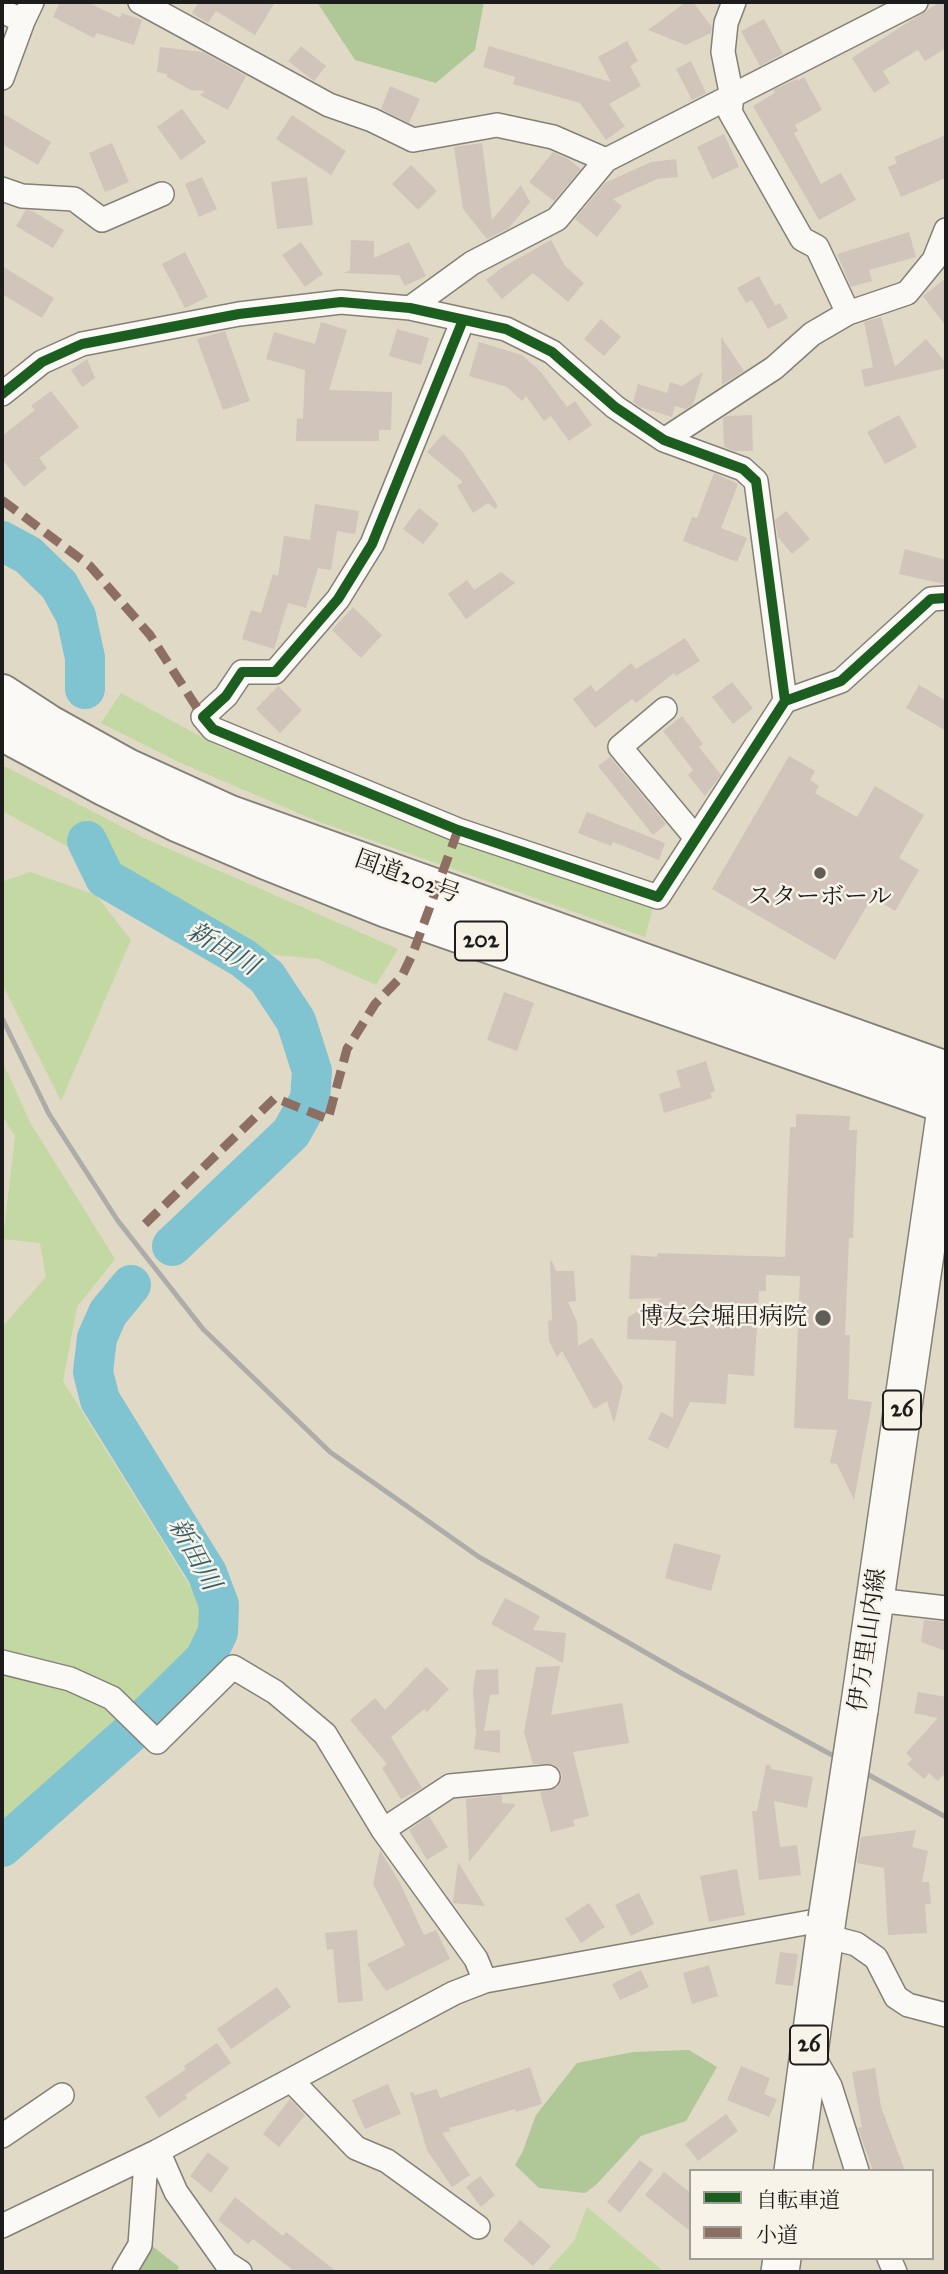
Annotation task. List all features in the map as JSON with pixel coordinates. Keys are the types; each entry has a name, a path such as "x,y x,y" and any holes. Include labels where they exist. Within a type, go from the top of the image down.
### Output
{"highway":[{"name":"国道202号","path":"2,694 26,734 177,821 387,908 946,1107"},
{"name":"国道202号","path":"26,734 127,768 230,815 946,1071"}],"main road":[{"name":"伊万里山内線","path":"793,2169 946,1107"}],"street":[{"path":"140,2 330,105 372,120 413,140 496,125 553,137 606,160"},
{"path":"734,2 726,23 723,52 732,97 730,112 802,239 817,247 848,313"},
{"path":"410,308 472,263 557,219 606,160 916,2"},
{"path":"2,78 19,11"},
{"path":"2,189 22,196 75,199 102,220 162,194"},
{"path":"664,440 774,368 812,334 848,313 908,293 934,260 946,230"},
{"path":"2,394 42,362 82,344 239,314 341,302 410,308 506,329 552,352 615,407 664,440 743,469 756,481 785,701"},
{"path":"463,320 372,544 338,599 275,672 242,672 226,696 203,718 213,729 458,830 658,897 785,701 841,681 931,599 946,598"},
{"path":"665,709 620,747 696,838"},
{"path":"876,1600 946,1608"},
{"path":"2,1662 70,1679 112,1698 157,1742 233,1667 275,1692 325,1734 383,1830 475,1959 485,1981"},
{"path":"383,1830 450,1786 548,1777"},
{"path":"2,2226 158,2151 454,1993 485,1981 826,1928 876,1958 896,1997 908,2005 946,2015"},
{"path":"809,2047 830,2086 855,2169"},
{"path":"291,2080 356,2148 387,2161 478,2227"},
{"path":"2,2136 62,2095"},
{"path":"124,2272 140,2245 145,2175 158,2151"},
{"path":"158,2151 176,2192 226,2263 240,2272"}],"green space":[{"path":"317,2 484,2 475,50 436,83 355,60"},
{"path":"121,693 220,747 653,908 645,937 317,821 183,764 101,723"},
{"path":"2,765 144,838 398,949 376,985 318,959 266,954 2,811"},
{"path":"30,872 96,895 131,940 61,1101 2,984 2,882"},
{"path":"2,1061 31,1124 115,1259 77,1307 63,1381 196,1596 203,1622 192,1656 2,1825 2,1327 46,1277 40,1243 3,1239 15,1136 2,1115"},
{"path":"689,2050 717,2067 686,2121 641,2136 596,2185 585,2193 539,2188 515,2165 536,2115 577,2063 633,2052"},
{"path":"587,2207 664,2272 546,2272 574,2241"},
{"path":"151,2245 179,2267 176,2272 134,2272"}],"building":[{"path":"60,2 87,2 120,18 122,13 142,20 134,45 97,33 94,38 53,17"},
{"path":"199,2 275,2 255,35 216,11 208,23 192,13"},
{"path":"686,2 693,2 712,27 711,33 686,45 648,30"},
{"path":"940,2 946,2 946,48 925,61 918,50 883,71 890,83 874,93 852,58"},
{"path":"764,19 783,54 760,66 741,31"},
{"path":"627,41 638,61 630,66 641,86 609,104 625,126 606,140 580,103 513,84 515,77 483,67 489,46 611,82 598,57"},
{"path":"301,46 326,66 314,81 288,61"},
{"path":"160,47 203,52 246,76 228,110 200,95 205,91 191,90 167,77 167,74 157,72"},
{"path":"691,61 706,93 692,100 676,69"},
{"path":"804,77 822,110 795,125 798,131 794,133 821,184 841,173 856,200 819,220 753,106 775,93 773,90"},
{"path":"390,86 420,99 409,123 381,109"},
{"path":"182,109 206,142 181,160 157,127"},
{"path":"2,113 51,142 38,165 2,144"},
{"path":"292,115 346,151 331,175 276,139"},
{"path":"724,134 739,167 712,179 697,147"},
{"path":"946,135 946,178 901,197 888,167 897,163 894,157"},
{"path":"112,143 129,182 105,192 89,153"},
{"path":"482,143 492,220 521,185 530,202 509,228 487,239 463,209 454,147"},
{"path":"553,152 581,169 554,201 529,182"},
{"path":"676,159 678,177 657,179 613,199 622,206 597,237 575,219 605,183 651,162"},
{"path":"411,165 437,191 418,210 392,184"},
{"path":"202,177 217,209 199,217 185,184"},
{"path":"307,177 313,225 277,229 271,182"},
{"path":"26,210 64,230 53,248 16,226"},
{"path":"909,232 916,257 869,270 872,281 851,287 837,254"},
{"path":"351,240 374,241 374,258 409,242 426,276 405,286 399,275 344,273 350,270"},
{"path":"551,240 565,266 584,283 568,302 533,273 502,299 486,280 503,267"},
{"path":"301,242 323,274 305,287 282,255"},
{"path":"185,252 208,297 185,308 162,264"},
{"path":"2,266 54,298 42,318 2,294"},
{"path":"759,276 775,306 780,303 788,318 768,329 752,300 746,303 737,288"},
{"path":"946,278 946,326 923,296"},
{"path":"881,317 895,367 926,339 946,363 946,368 865,387 861,370 873,367 864,322"},
{"path":"601,319 621,337 604,356 584,339"},
{"path":"321,322 347,330 329,390 392,392 391,430 379,430 379,441 296,441 297,418 303,419 305,370 266,359 274,332 315,344"},
{"path":"397,329 429,338 421,365 389,356"},
{"path":"225,331 250,401 223,410 197,339"},
{"path":"721,337 744,371 722,385"},
{"path":"479,342 522,355 541,372 567,407 575,401 592,425 569,441 551,416 544,421 526,396 522,401 507,387 469,376"},
{"path":"87,359 95,378 82,387 71,370"},
{"path":"703,372 693,404 686,409 675,406 672,417 640,407 633,402 638,384 667,393 670,382 682,386"},
{"path":"51,391 79,427 39,458 47,468 24,487 2,459 2,436 35,410 31,406"},
{"path":"752,415 753,451 734,451 724,447 723,418"},
{"path":"899,415 917,447 885,464 867,432"},
{"path":"443,434 462,451 498,506 495,509 488,503 473,513 457,486 463,482 427,452"},
{"path":"714,473 738,484 721,528 747,538 737,562 683,541 692,517 697,518"},
{"path":"315,504 359,511 355,534 337,531 331,570 318,568 306,608 288,603 274,649 242,639 251,610 261,613 273,574 278,576 284,536 310,540"},
{"path":"419,508 439,524 423,544 403,529"},
{"path":"786,511 810,539 792,554 778,537 775,520"},
{"path":"905,549 946,560 944,584 899,574"},
{"path":"501,572 515,583 466,619 448,594 467,580 474,590"},
{"path":"353,607 382,635 361,658 332,630"},
{"path":"685,638 700,661 676,676 674,673 636,703 632,699 595,728 573,699 591,685 596,692 631,663 636,669"},
{"path":"732,682 753,708 733,724 712,697"},
{"path":"919,685 946,701 946,731 906,708"},
{"path":"278,686 302,710 280,733 256,709"},
{"path":"682,716 703,744 699,747 721,775 705,796 688,775 693,770 663,731"},
{"path":"789,756 815,771 810,780 819,786 815,793 857,817 875,786 924,815 899,858 919,870 895,911 872,897 835,960 712,889"},
{"path":"610,757 666,824 653,835 598,766"},
{"path":"587,812 665,843 659,860 613,842 611,846 578,833"},
{"path":"504,992 534,1003 517,1051 487,1040"},
{"path":"706,1061 715,1091 710,1093 712,1098 664,1113 659,1094 681,1087 676,1071"},
{"path":"796,1114 850,1116 849,1130 857,1130 853,1238 849,1238 845,1335 850,1335 848,1399 872,1402 854,1500 837,1464 830,1463 837,1430 794,1428 800,1276 766,1275 766,1291 759,1291 754,1376 728,1374 726,1404 690,1402 668,1449 648,1439 661,1412 673,1418 676,1341 627,1339 628,1317 662,1298 629,1299 631,1255 657,1257 658,1253 785,1257 790,1127 796,1127"},
{"path":"550,1261 556,1271 574,1271 576,1301 568,1302 577,1322 578,1346 592,1338 623,1386 614,1423 607,1401 594,1409 562,1351 557,1357 549,1341 548,1321 552,1320"},
{"path":"674,1543 721,1555 711,1591 665,1578"},
{"path":"505,1598 540,1616 533,1630 566,1633 563,1663 491,1624"},
{"path":"924,1620 946,1622 946,1651 921,1642"},
{"path":"560,1666 551,1715 622,1703 629,1743 573,1752 589,1816 573,1820 575,1826 551,1832 540,1792 557,1788 562,1775 559,1768 553,1764 533,1764 524,1732 536,1667"},
{"path":"426,1667 449,1689 427,1712 424,1709 391,1737 422,1788 401,1799 382,1768 387,1764 350,1720 375,1698 385,1710"},
{"path":"498,1669 499,1694 490,1695 484,1731 500,1730 500,1753 474,1749 476,1733 473,1689 476,1670"},
{"path":"918,1692 946,1697 946,1772 938,1781 929,1773 924,1779 907,1764 912,1759 906,1753 938,1718 914,1713"},
{"path":"766,1765 770,1765 771,1769 813,1777 807,1808 774,1801 780,1847 797,1845 801,1875 759,1880 752,1811 757,1811"},
{"path":"502,1795 502,1803 516,1804 469,1862 466,1799"},
{"path":"429,1816 448,1847 427,1860 409,1830"},
{"path":"916,1830 912,1847 928,1851 922,1882 929,1882 931,1904 925,1904 927,1933 888,1935 884,1868 857,1863 861,1837"},
{"path":"380,1850 401,1885 424,1935 436,1930 450,1959 386,1991 367,1964 405,1945 373,1884"},
{"path":"458,1862 485,1906 453,1903"},
{"path":"737,1869 745,1915 709,1922 700,1876"},
{"path":"639,1893 654,1924 631,1936 615,1905"},
{"path":"589,1903 605,1927 581,1943 565,1919"},
{"path":"357,1930 363,2001 338,2003 333,1949 327,1950 325,1933"},
{"path":"780,1952 798,1954 793,1986 775,1984"},
{"path":"709,1965 718,1996 692,2004 683,1973"},
{"path":"641,1970 649,1987 620,2000 612,1984"},
{"path":"277,1987 291,2007 231,2049 217,2029"},
{"path":"217,2043 231,2063 185,2095 187,2098 159,2118 145,2097 186,2069 184,2066"},
{"path":"741,2066 770,2078 764,2094 777,2099 769,2117 727,2100"},
{"path":"530,2067 542,2104 449,2128 450,2131 442,2133 470,2175 452,2187 427,2150 410,2093 415,2095 437,2089 440,2098"},
{"path":"875,2068 881,2107 904,2169 872,2169 858,2128 862,2127 852,2072"},
{"path":"388,2084 401,2114 365,2129 352,2100"},
{"path":"290,2099 305,2115 279,2147 263,2134"},
{"path":"726,2114 738,2131 698,2161 685,2144"},
{"path":"208,2152 229,2168 211,2193 190,2176"},
{"path":"640,2160 653,2170 620,2213 607,2202"},
{"path":"664,2172 689,2191 689,2230 645,2195"},
{"path":"480,2176 495,2195 481,2207 466,2187"},
{"path":"235,2197 283,2236 286,2232 337,2272 295,2272 253,2239 248,2244 218,2220"},
{"path":"520,2220 551,2246 533,2266 503,2240"}],"waterway":[{"name":"新田川","path":"2,541 28,555 59,585 76,616 85,658 85,689"},
{"name":"新田川","path":"87,841 105,878 243,958 267,977 296,1021 312,1071 310,1099 291,1133 172,1246"},
{"name":"新田川","path":"2,1847 128,1735 205,1659 218,1632 219,1605 207,1573 100,1400 93,1372 97,1338 108,1313 131,1285"}],"railway":[{"path":"2,1018 49,1114 118,1221 203,1329 330,1452 479,1557 683,1674 946,1817"}],"marked path":[{"path":"2,500 90,566 150,635 203,717"},
{"path":"145,1224 275,1098 328,1119 347,1049 375,1004 402,976 458,830"}],"cycle path":[{"path":"2,394 42,362 82,344 239,314 341,302 410,308 506,329 552,352 615,407 664,440 743,469 756,481 785,701 841,681 931,599 946,598"},
{"path":"463,320 372,544 338,599 275,672 242,672 226,696 203,717 213,729 458,830 658,897 785,701"}],"place":[{"name":"スターボール","path":"820,873"},
{"name":"博友会堀田病院","path":"823,1318"}]}
